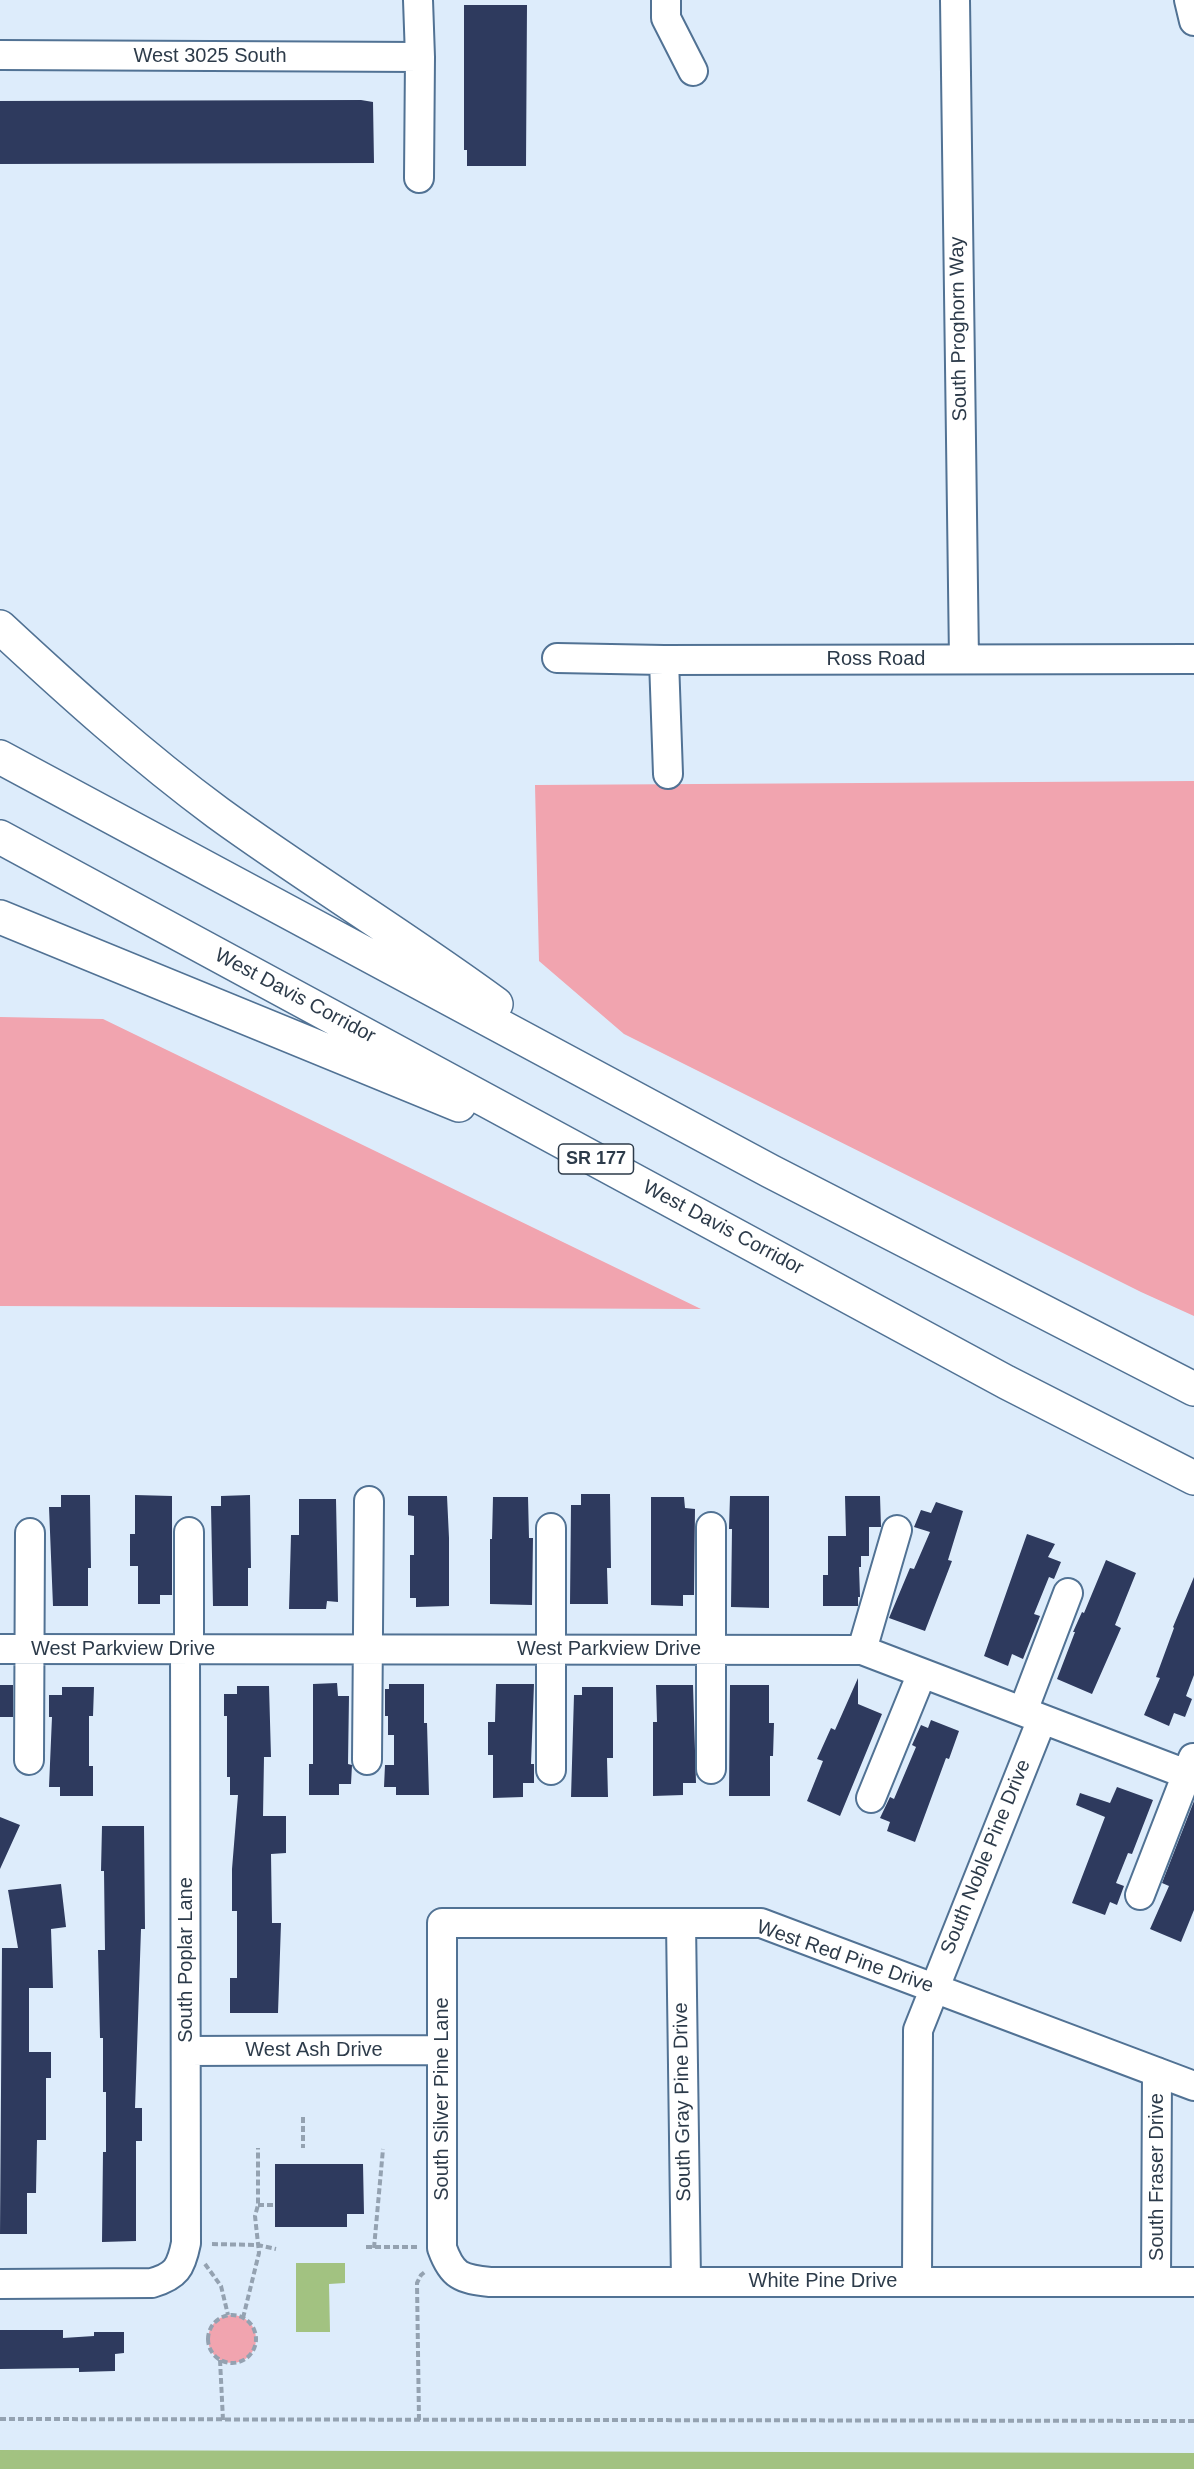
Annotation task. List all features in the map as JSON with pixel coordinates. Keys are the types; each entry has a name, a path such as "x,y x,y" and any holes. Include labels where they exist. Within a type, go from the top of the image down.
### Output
{"highway":[{"path":"0,627 118,734 199,798 270,850 410,942 580,1069"},
{"path":"0,757 921,1251 1194,1389"},
{"name":"West Davis Corridor","path":"0,837 1006,1382 1194,1478"},
{"path":"0,917 361,1066 594,1158"}],"street":[{"path":"418,0 419,178"},
{"path":"666,0 666,18 693,71"},
{"name":"South Proghorn Way","path":"955,0 964,659"},
{"path":"1189,0 1194,21"},
{"name":"West 3025 South","path":"0,55 420,57"},
{"name":"Ross Road","path":"558,658 664,660 1194,659"},
{"path":"664,660 668,774"},
{"path":"367,1760 369,1501"},
{"path":"711,1527 711,1769"},
{"path":"551,1528 551,1770"},
{"path":"862,1650 897,1530"},
{"name":"South Poplar Lane","path":"0,2284 152,2283 168,2278 177,2270 183,2257 186,2243 189,1532"},
{"path":"29,1760 30,1533"},
{"name":"South Noble Pine Drive","path":"918,2281 918,2030 1032,1715 1068,1593"},
{"name":"West Parkview Drive","path":"0,1649 862,1650 1032,1715 1192,1769"},
{"path":"871,1798 922,1673"},
{"path":"1140,1895 1192,1769"},
{"name":"West Red Pine Drive","path":"442,1923 761,1923 1194,2086"},
{"name":"South Silver Pine Lane","path":"442,1923 442,2248 447,2263 442,2271"},
{"name":"South Gray Pine Drive","path":"681,1923 686,2281"},
{"name":"West Ash Drive","path":"186,2051 442,2050"},
{"name":"South Fraser Drive","path":"1156,2282 1157,2073"},
{"name":"White Pine Drive","path":"442,2271 469,2280 490,2282 1194,2282"}],"path":[{"path":"303,2117 303,2148"},
{"path":"243,2318 249,2285 260,2253 255,2216 258,2205 258,2148"},
{"path":"374,2248 383,2149"},
{"path":"258,2205 275,2205"},
{"path":"212,2244 258,2245 276,2249"},
{"path":"366,2247 420,2247"},
{"path":"205,2264 221,2286 228,2316"},
{"path":"419,2420 417,2283 421,2275 442,2271"},
{"path":"228,2316 243,2318 249,2322 255,2336 253,2350 248,2356 235,2363 220,2360 211,2350 208,2337 214,2324 228,2316"},
{"path":"220,2360 223,2420"},
{"path":"0,2419 1194,2421"}],"shaded area":[{"path":"1194,781 1194,1316 1141,1292 624,1034 539,961 535,785"},
{"path":"0,1017 103,1019 701,1309 0,1306"},
{"path":"296,2263 345,2263 345,2283 329,2284 330,2332 296,2332"},
{"path":"232,2315 249,2322 256,2339 249,2356 232,2363 215,2356 208,2339 215,2322"},
{"path":"0,2450 1194,2453 1194,2469 0,2469"}],"building":[{"path":"464,5 527,5 526,166 467,166 467,150 464,150"},
{"path":"361,100 373,102 374,163 0,164 0,101"},
{"path":"581,1494 610,1494 611,1568 607,1568 608,1604 570,1604 571,1505 581,1505"},
{"path":"61,1495 90,1495 91,1568 88,1568 88,1606 53,1606 49,1507 61,1507"},
{"path":"135,1495 172,1496 172,1595 160,1595 160,1604 138,1604 138,1566 130,1566 130,1534 135,1534"},
{"path":"250,1495 251,1568 248,1568 248,1606 213,1606 211,1506 221,1506 221,1496"},
{"path":"408,1496 447,1496 449,1606 416,1607 416,1598 410,1598 410,1555 414,1555 414,1516 408,1515"},
{"path":"730,1496 769,1496 769,1608 731,1607"},
{"path":"845,1496 880,1496 881,1527 869,1527 869,1556 861,1556 861,1567 859,1567 858,1606 823,1606 823,1575 828,1575 828,1536 846,1536"},
{"path":"493,1497 528,1497 529,1538 533,1538 532,1605 490,1604 490,1539 492,1539"},
{"path":"651,1497 684,1497 685,1508 695,1509 694,1595 683,1595 683,1606 651,1605"},
{"path":"299,1499 336,1499 338,1602 327,1601 326,1609 289,1609 291,1535 299,1535"},
{"path":"936,1502 963,1511 948,1560 952,1561 925,1631 889,1618 910,1568 914,1569 930,1532 914,1527 921,1510 931,1513"},
{"path":"1027,1534 1055,1544 1048,1557 1061,1562 1054,1579 1049,1577 1034,1614 1040,1616 1023,1659 1012,1654 1008,1666 984,1656"},
{"path":"1106,1560 1136,1573 1115,1625 1121,1628 1092,1694 1057,1679 1075,1632 1073,1632 1082,1612 1084,1613"},
{"path":"1194,1577 1194,1675 1186,1696 1192,1699 1185,1717 1174,1713 1169,1726 1144,1715 1160,1678 1156,1677 1173,1627"},
{"path":"858,1678 858,1704 882,1714 840,1816 807,1801 823,1761 817,1759 831,1728 835,1730"},
{"path":"337,1683 338,1696 349,1696 348,1764 352,1765 351,1784 339,1784 339,1795 309,1795 309,1764 313,1764 313,1684"},
{"path":"389,1684 424,1684 429,1795 396,1795 396,1787 384,1787 385,1765 394,1765 394,1735 388,1735 388,1716 385,1716 385,1689 389,1689"},
{"path":"496,1684 534,1684 531,1764 534,1764 534,1783 523,1783 523,1797 493,1798 493,1755 488,1755 488,1722 495,1722"},
{"path":"0,1685 13,1685 13,1717 0,1717"},
{"path":"656,1685 693,1685 696,1783 683,1783 683,1795 653,1796 653,1722 657,1722"},
{"path":"730,1685 769,1685 769,1723 774,1723 773,1756 770,1756 770,1796 729,1796"},
{"path":"237,1686 269,1686 271,1757 264,1757 263,1816 286,1816 286,1853 271,1854 272,1923 281,1923 278,2013 230,2013 230,1978 237,1978 237,1911 232,1911 232,1869 238,1795 230,1795 230,1777 227,1777 227,1716 224,1716 224,1694 237,1694"},
{"path":"62,1687 94,1687 93,1716 89,1716 89,1766 93,1766 93,1796 60,1796 60,1787 49,1787 52,1717 49,1717 49,1695 62,1695"},
{"path":"582,1687 613,1687 613,1758 607,1758 608,1797 571,1797 574,1695 582,1695"},
{"path":"931,1720 959,1731 949,1759 946,1758 915,1842 887,1831 890,1822 880,1818 890,1797 894,1799 916,1747 912,1745 921,1725 928,1728"},
{"path":"1117,1787 1153,1800 1132,1854 1128,1853 1116,1883 1124,1886 1117,1905 1110,1902 1105,1915 1072,1903 1105,1817 1076,1805 1080,1793 1110,1803"},
{"path":"1194,1801 1194,1910 1181,1942 1150,1929 1169,1886 1162,1883"},
{"path":"0,1817 20,1825 0,1869"},
{"path":"102,1826 144,1826 145,1929 141,1929 135,2108 142,2108 142,2141 136,2141 136,2241 102,2242 106,2092 103,2092 103,2038 100,2038 98,1950 105,1950 104,1871 101,1871"},
{"path":"61,1884 66,1927 51,1929 53,1988 29,1988 29,2052 51,2052 51,2078 46,2078 46,2140 37,2140 36,2193 27,2193 27,2234 0,2234 2,1948 18,1948 8,1890"},
{"path":"275,2164 363,2164 364,2214 347,2214 347,2227 275,2227"},
{"path":"0,2330 63,2330 63,2338 94,2336 94,2332 124,2332 124,2353 115,2354 115,2371 79,2372 79,2368 0,2369"}]}
